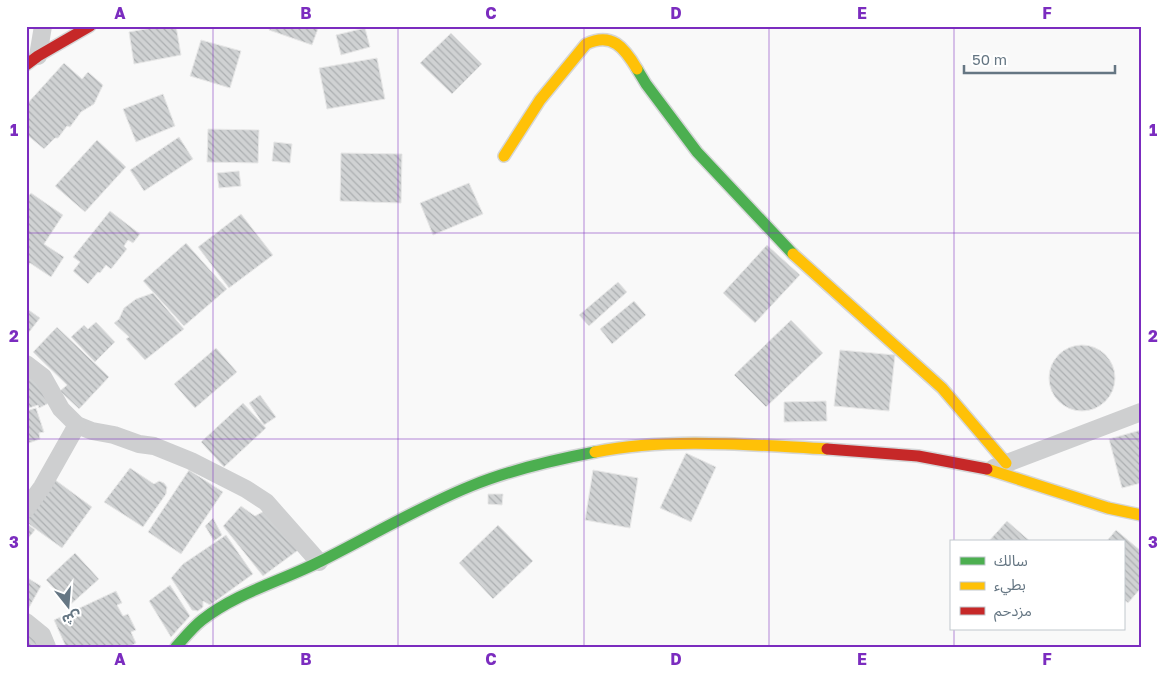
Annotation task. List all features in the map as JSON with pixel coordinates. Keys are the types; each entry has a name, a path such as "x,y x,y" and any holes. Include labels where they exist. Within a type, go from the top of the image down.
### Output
{"street":[{"path":"32,60 43,26"},
{"path":"32,60 90,26"},
{"path":"504,156 540,100 586,44 594,40 604,39 615,42 631,58 656,98 697,152 785,247 942,388 998,467"},
{"path":"26,364 43,376 61,408 77,425 139,444 154,446 191,460 246,489 266,502 319,562"},
{"path":"998,467 1141,412"},
{"path":"26,509 42,487 77,425"},
{"path":"176,647 202,620 227,605 273,581 319,562 414,512 471,486 525,468 624,446 700,443 832,449 918,456 998,467 1108,508 1141,515"},
{"path":"26,622 42,635 47,647"}],"building":[{"path":"162,26 176,26 181,55 134,64 129,32"},
{"path":"271,26 319,26 312,45 269,30"},
{"path":"365,28 370,47 341,55 336,35"},
{"path":"451,33 482,64 452,94 420,63"},
{"path":"201,40 241,51 230,88 190,76"},
{"path":"377,58 385,99 327,109 319,68"},
{"path":"64,63 82,79 88,72 103,85 94,104 81,112 70,127 67,126 58,138 55,138 44,149 26,134 26,105"},
{"path":"163,94 175,126 136,142 123,109"},
{"path":"208,129 259,130 258,163 207,162"},
{"path":"179,137 193,159 144,191 130,170"},
{"path":"97,140 126,167 85,212 55,186"},
{"path":"274,142 292,144 290,163 272,161"},
{"path":"341,153 402,154 401,203 340,201"},
{"path":"239,171 241,186 219,188 217,173"},
{"path":"469,183 483,214 433,235 420,203"},
{"path":"31,193 63,215 44,244 64,257 51,277 30,263 26,269 26,199"},
{"path":"110,211 140,234 133,243 128,240 124,246 127,249 111,269 106,265 88,284 73,271 80,262 73,257"},
{"path":"241,214 273,255 229,288 198,247"},
{"path":"186,243 227,289 184,326 143,281"},
{"path":"767,245 800,275 755,323 723,293"},
{"path":"618,282 627,292 589,326 579,315"},
{"path":"153,293 184,329 145,360 126,339 129,337 114,323 119,319 124,308 136,299"},
{"path":"634,301 646,315 612,344 600,329"},
{"path":"26,308 40,318 26,336"},
{"path":"791,320 823,353 766,407 734,375"},
{"path":"96,322 115,342 95,362 71,337 84,325 88,329"},
{"path":"57,327 109,377 79,409 60,391 67,385 33,352"},
{"path":"1082,345 1095,347 1110,360 1113,365 1115,378 1113,391 1100,406 1095,409 1082,411 1069,409 1054,396 1051,391 1049,378 1051,365 1064,350 1069,347"},
{"path":"216,348 237,372 195,408 174,384"},
{"path":"840,350 895,355 889,411 834,406"},
{"path":"26,369 53,401 39,408 38,405 26,409"},
{"path":"260,395 276,417 264,425 249,403"},
{"path":"826,401 827,421 784,422 784,402"},
{"path":"243,403 266,428 224,467 201,442"},
{"path":"36,408 44,432 39,433 40,439 29,443 26,438 26,411"},
{"path":"1141,430 1141,483 1122,488 1109,439"},
{"path":"686,453 716,467 691,522 660,508"},
{"path":"130,468 154,484 159,481 167,487 166,494 143,527 104,502"},
{"path":"189,470 223,492 181,554 148,532"},
{"path":"593,470 638,478 630,528 585,520"},
{"path":"54,479 92,507 62,548 26,522 26,517"},
{"path":"488,494 503,494 502,505 488,504"},
{"path":"241,506 255,516 266,510 301,548 263,576 223,526"},
{"path":"213,518 222,535 214,541 205,526"},
{"path":"1007,521 1029,540 990,540"},
{"path":"26,523 35,530 26,541"},
{"path":"498,525 533,561 493,599 459,563"},
{"path":"1116,530 1141,551 1141,588 1128,603 1124,600 1124,540 1108,540"},
{"path":"226,535 253,574 210,605 203,601 203,607 198,611 192,610 171,578 183,564"},
{"path":"75,553 99,579 70,605 46,580"},
{"path":"26,577 41,586 26,613"},
{"path":"170,585 190,616 171,637 149,601"},
{"path":"116,591 122,603 117,605 123,616 128,614 136,630 131,632 136,643 129,647 66,647 54,620"},
{"path":"26,632 45,647 26,647"}],"traffic: fast":[{"path":"637,69 697,152 793,254"},
{"path":"176,647 199,623 230,602 321,561 433,503 471,486 516,470 595,452"}],"traffic: slow":[{"path":"504,156 540,100 586,44 595,41 610,41 622,48 637,69"},
{"path":"793,254 942,388 1006,463"},
{"path":"595,452 624,447 682,443 827,449"},
{"path":"987,469 1108,508 1141,515"}],"traffic: jam":[{"path":"26,65 90,26"},
{"path":"827,449 918,456 987,469"}]}
